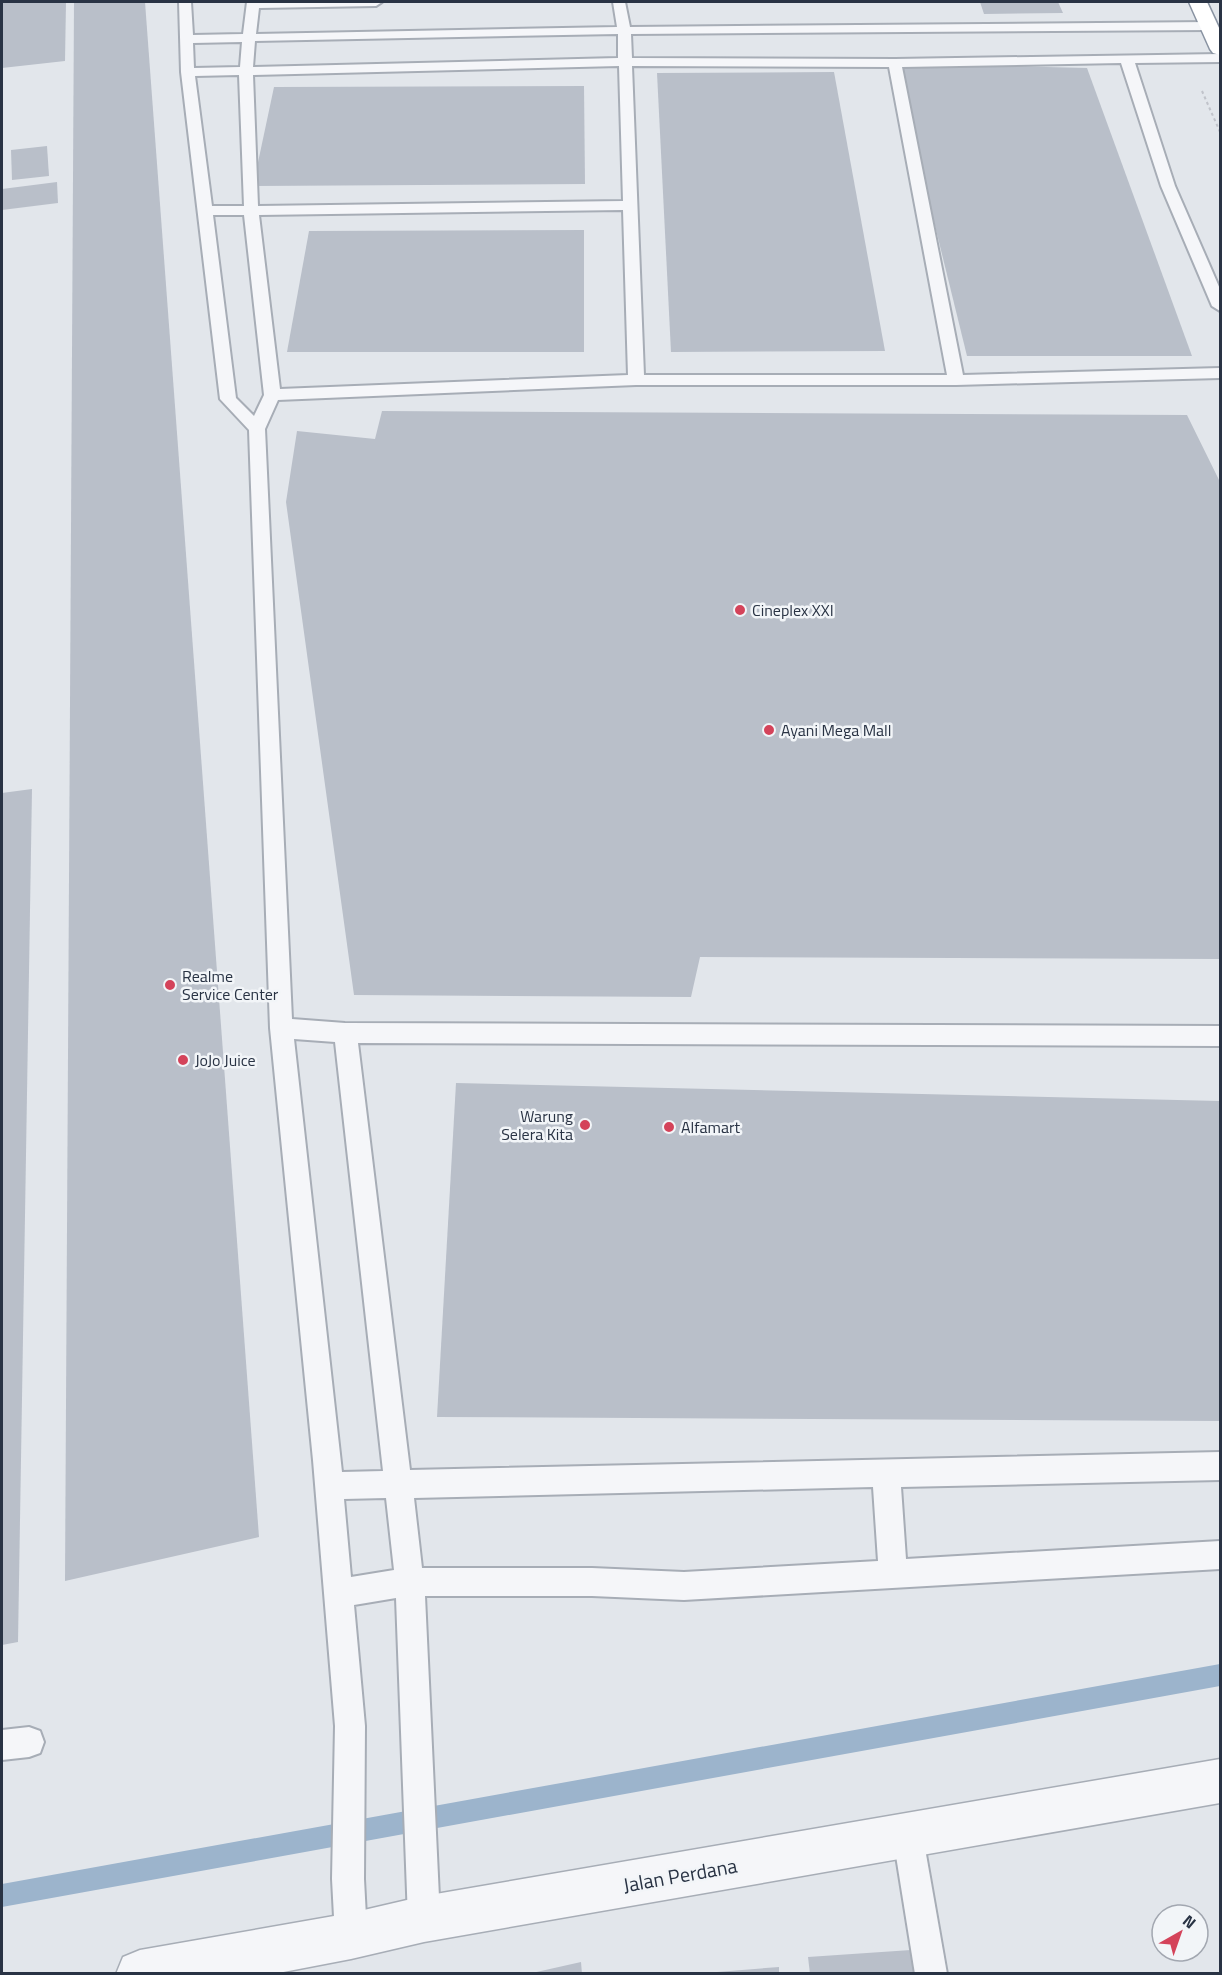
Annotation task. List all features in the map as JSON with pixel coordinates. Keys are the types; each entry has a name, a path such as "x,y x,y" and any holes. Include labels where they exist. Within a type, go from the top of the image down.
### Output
{"highway":[{"path":"1198,2 1216,40"}],"street":[{"name":"Jalan Perdana","path":"140,1974 351,1936 424,1919 1221,1781"}],"lane":[{"path":"185,2 188,72 228,399 257,429"},
{"path":"351,1936 348,1879 351,1726 329,1486 281,1028 257,429 272,395 251,210 246,70 253,3 376,2"},
{"path":"619,2 624,31 636,380"},
{"path":"186,39 251,36 624,31 889,33 1216,40"},
{"path":"953,48 1216,40"},
{"path":"188,72 625,62 896,63 1221,58"},
{"path":"1127,60 1168,186 1221,306"},
{"path":"896,63 956,380"},
{"path":"206,211 630,205"},
{"path":"272,395 636,380 956,380 1221,373"},
{"path":"281,1028 345,1033 1221,1035"},
{"path":"345,1033 410,1582 424,1919"},
{"path":"329,1486 1221,1466"},
{"path":"886,1474 893,1574"},
{"path":"338,1593 410,1582 592,1582 684,1586 1221,1555"},
{"path":"908,1837 931,1974"}],"path":[{"path":"1187,59 1221,132"}],"building":[{"path":"2,2 66,2 65,61 2,68"},
{"path":"74,2 145,2 259,1537 65,1581"},
{"path":"980,2 1058,2 1063,13 984,14"},
{"path":"895,63 1087,68 1192,356 967,356"},
{"path":"834,72 885,351 671,352 657,73"},
{"path":"584,86 585,184 253,186 274,87"},
{"path":"47,146 49,176 12,180 11,150"},
{"path":"57,182 58,203 2,210 2,189"},
{"path":"584,230 584,352 287,352 309,231"},
{"name":"Ayani Mega Mall","path":"382,411 1187,415 1220,482 1220,959 700,957 691,997 354,995 286,502 297,431 375,439"},
{"path":"32,789 18,1642 2,1645 2,793"},
{"path":"456,1083 1220,1101 1220,1421 437,1417"},
{"path":"911,1950 914,1974 810,1974 808,1957"},
{"path":"581,1962 582,1974 532,1974 532,1973"},
{"path":"779,1967 779,1974 717,1974 717,1972"}],"waterway":[{"path":"2,1896 1220,1675"}],"place":[{"name":"Cineplex XXI","path":"740,610"},
{"name":"Ayani Mega Mall","path":"769,730"},
{"name":"Realme Service Center","path":"170,985"},
{"name":"JoJo Juice","path":"183,1060"},
{"name":"Warung Selera Kita","path":"585,1125"},
{"name":"Alfamart","path":"669,1127"}]}
